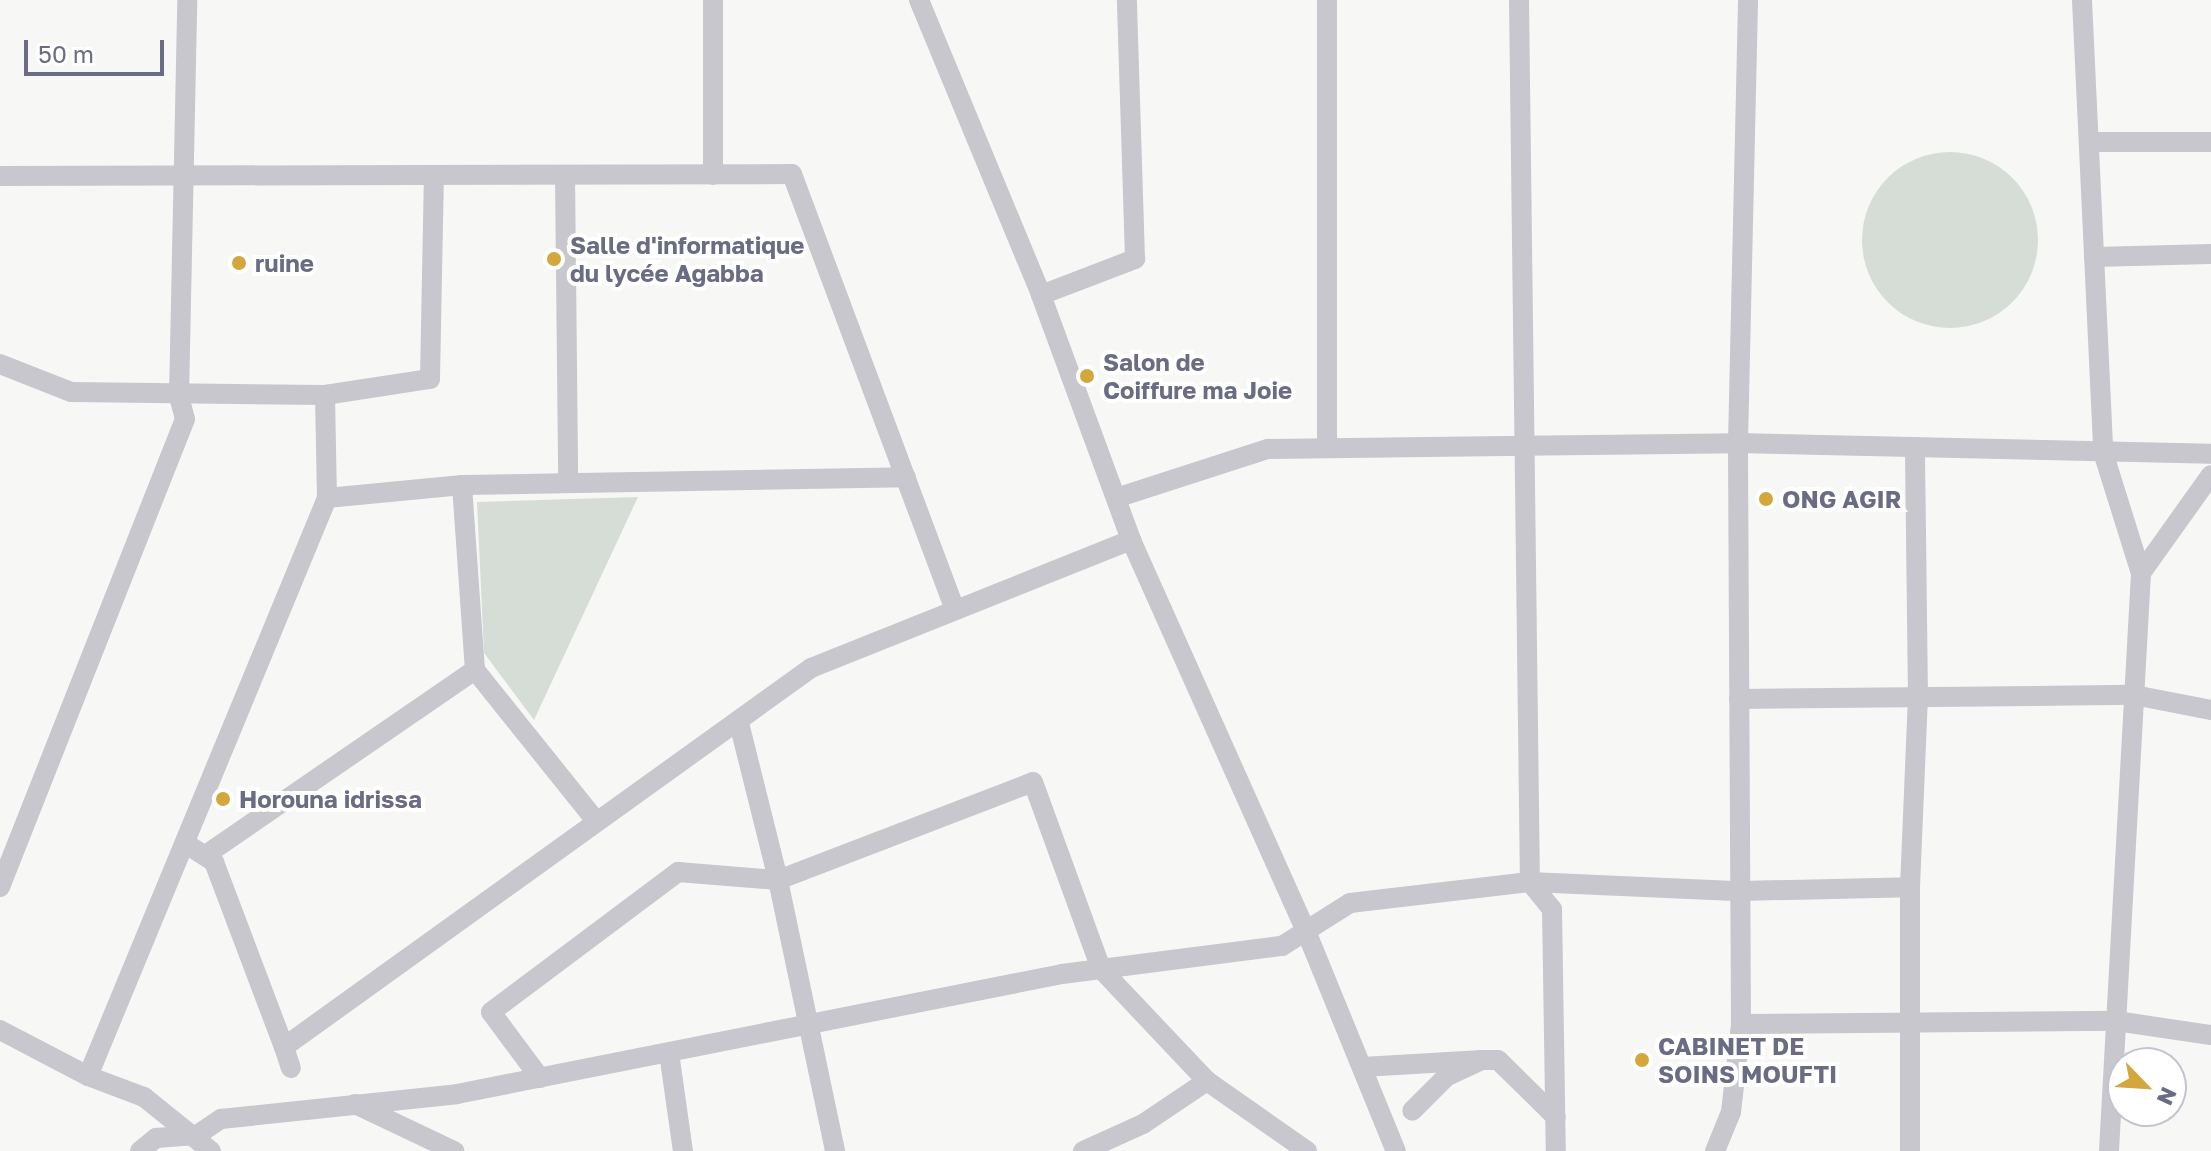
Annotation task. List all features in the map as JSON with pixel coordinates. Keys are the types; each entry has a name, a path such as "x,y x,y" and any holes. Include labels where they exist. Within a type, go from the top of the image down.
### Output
{"street":[{"path":"0,887 185,419 179,397 186,176 187,0"},
{"path":"713,0 713,175"},
{"path":"919,0 1041,295 1131,540 1306,931 1396,1151"},
{"path":"1041,295 1135,259 1127,0"},
{"path":"1327,0 1327,448"},
{"path":"1519,0 1527,444 1530,882 1552,909 1556,1151"},
{"path":"1723,1148 1731,1112 1741,1024 1738,443 1748,0"},
{"path":"2082,0 2103,452 2141,573 2109,1151"},
{"path":"2089,142 2211,142"},
{"path":"0,176 792,174 955,610"},
{"path":"0,364 71,392 179,397 325,395 430,379 434,175"},
{"path":"565,175 568,483"},
{"path":"2094,257 2211,254"},
{"path":"88,1076 327,498 325,395"},
{"path":"1116,498 1268,449 1738,443 2211,454"},
{"path":"1910,1151 1910,887 1918,698 1915,447"},
{"path":"2141,573 2211,475"},
{"path":"327,498 462,485 906,477"},
{"path":"462,485 475,670 595,820"},
{"path":"284,1047 595,820 739,723 811,668 1131,540"},
{"path":"207,854 475,670"},
{"path":"1739,699 2134,695 2211,710"},
{"path":"739,723 778,880 835,1151"},
{"path":"540,1078 491,1012 678,872 778,880 1033,782 1101,969 1207,1081 1307,1151"},
{"path":"185,843 207,854 291,1068"},
{"path":"148,1148 204,1143 221,1119 540,1078 1101,969 1282,946 1350,903 1530,882 1740,891 1910,887"},
{"path":"1741,1024 2116,1021 2211,1035"},
{"path":"0,1030 88,1076 144,1097 204,1143"},
{"path":"669,1053 683,1151"},
{"path":"1412,1111 1447,1076 1482,1060"},
{"path":"1363,1067 1498,1060 1556,1117"},
{"path":"1083,1151 1143,1124 1207,1081"},
{"path":"355,1104 454,1151"}],"shaded area":[{"path":"1950,152 1984,159 2012,178 2031,206 2038,240 2031,274 2012,302 1984,321 1950,328 1916,321 1888,302 1869,274 1862,240 1869,206 1888,178 1916,159"},
{"path":"638,497 534,720 484,653 477,502"}],"place":[{"name":"Salle d'informatique du lycée Agabba","path":"554,259"},
{"name":"ruine","path":"239,263"},
{"name":"Salon de Coiffure ma Joie","path":"1087,376"},
{"name":"ONG AGIR","path":"1766,499"},
{"name":"Horouna idrissa","path":"223,799"},
{"name":"CABINET DE SOINS MOUFTI","path":"1642,1060"}]}
